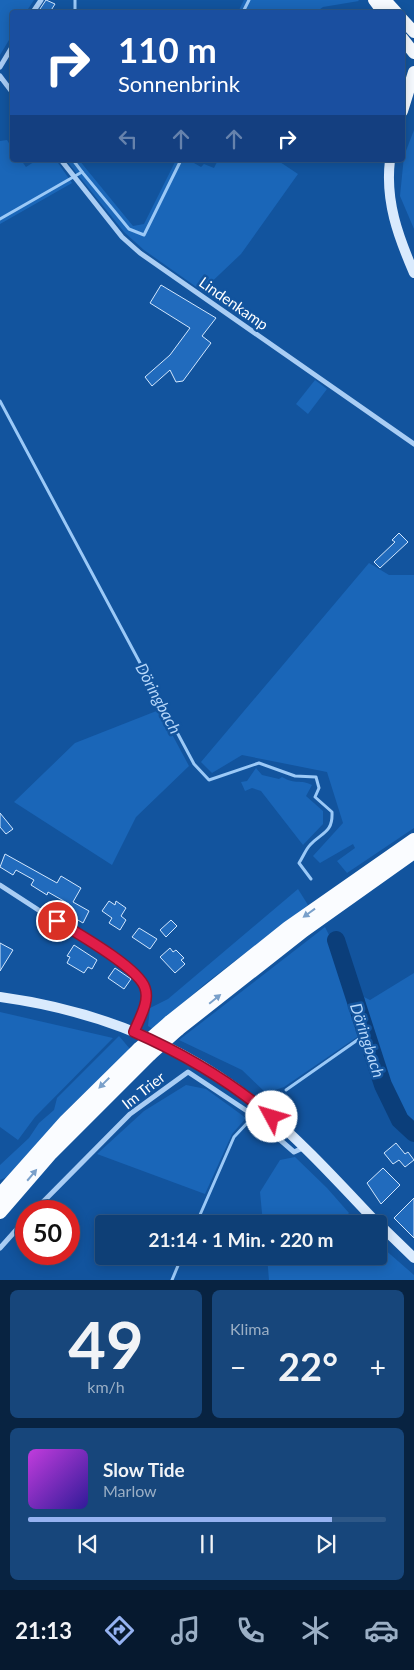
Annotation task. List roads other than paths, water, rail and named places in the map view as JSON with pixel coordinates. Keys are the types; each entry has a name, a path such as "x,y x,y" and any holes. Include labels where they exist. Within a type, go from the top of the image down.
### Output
{"highway":[{"path":"0,1195 66,1121 174,1025 296,923 414,840"},
{"path":"174,1025 414,852"},
{"path":"0,1212 144,1051"}],"main road":[{"path":"385,0 394,10"},
{"path":"405,22 414,32"},
{"path":"405,42 414,53"},
{"path":"405,102 414,72"},
{"path":"405,108 414,96"},
{"path":"390,162 388,191 391,210 414,273"},
{"path":"0,997 75,1011 169,1047 230,1084 258,1106 305,1148 369,1215"},
{"path":"387,1232 414,1258"}],"street":[{"path":"0,67 10,50"},
{"path":"0,76 10,89"},
{"name":"Lindenkamp","path":"63,162 122,237 140,253 414,444"},
{"path":"0,885 137,974 146,988 146,1000 134,1032"},
{"name":"Im Trier","path":"45,1200 130,1114 188,1072 247,1112 294,1152 305,1148"},
{"path":"0,1248 15,1231"}],"waterway":[{"path":"75,0 75,10"},
{"path":"244,10 249,0"},
{"path":"0,219 82,172 74,162"},
{"path":"82,172 129,229 144,235 180,162"},
{"name":"Döringbach","path":"0,401 194,764 209,780 259,763 295,776 316,777 319,788 315,797 332,812 332,819 329,828 314,841 299,863 311,879"},
{"name":"Döringbach","path":"336,940 383,1085 400,1120 414,1133"},
{"path":"286,1090 366,1034"},
{"path":"200,1215 234,1137 250,1120"},
{"path":"172,1280 178,1265"}]}
